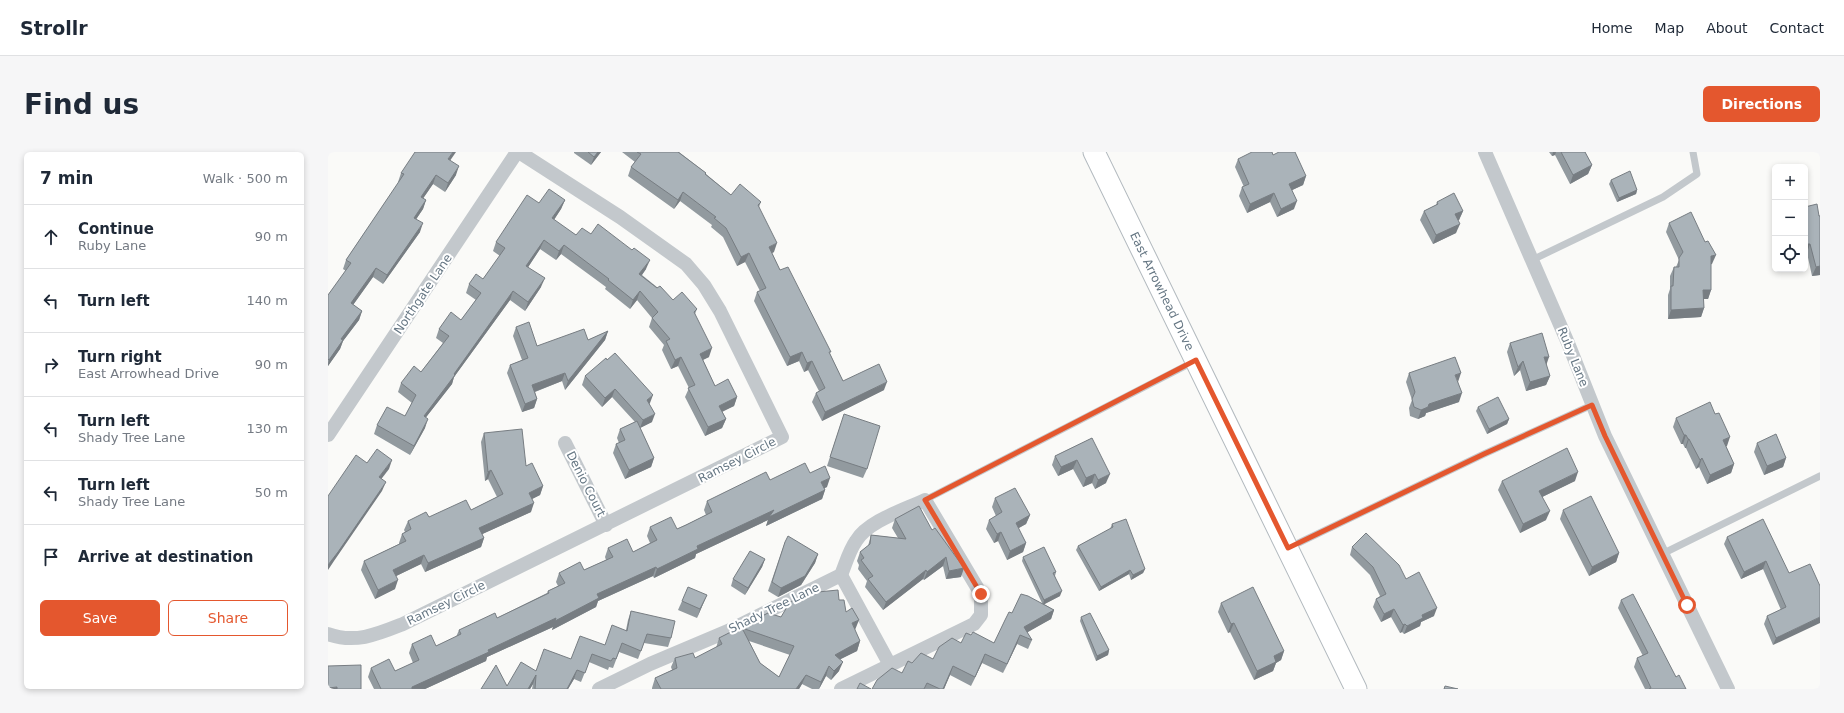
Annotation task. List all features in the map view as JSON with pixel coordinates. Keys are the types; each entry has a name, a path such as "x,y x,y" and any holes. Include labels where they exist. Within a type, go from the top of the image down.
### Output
{"street":[{"name":"Northgate Lane","path":"328,435 518,152"},
{"name":"Ramsey Circle","path":"328,634 337,638 367,638 403,624 782,437 720,312 704,285 686,264 620,217 518,152"},
{"name":"East Arrowhead Drive","path":"1094,152 1356,689"},
{"name":"Ruby Lane","path":"1485,152 1568,343 1605,436 1728,689"},
{"name":"Denio Court","path":"565,443 606,525"},
{"path":"841,689 974,624 981,615 981,594 925,500 867,528 857,539 849,552 841,575 890,665"},
{"name":"Shady Tree Lane","path":"599,689 650,664 728,631 841,575"}],"lane":[{"path":"1532,260 1662,197 1680,186 1697,174 1693,152"},
{"path":"925,500 1196,360"},
{"path":"1288,548 1484,454 1592,405"},
{"path":"1662,554 1820,476"}],"building":[{"path":"415,152 453,152 448,159 459,166 448,183 436,175 421,197 426,200 414,218 423,223 387,275 376,268 351,303 362,311 341,339 343,340 329,360 328,295 351,263 346,260 404,174 401,173"},
{"path":"588,152 598,152 594,157"},
{"path":"637,152 678,152 706,173 705,174 731,195 740,184 761,202 758,205 777,243 769,247 780,270 788,267 831,352 829,352 843,381 879,364 887,382 825,412 816,393 825,388 812,361 807,363 802,352 790,357 757,292 766,288 749,253 741,257 726,228 714,218 716,217 683,192 678,200 631,167 641,154"},
{"path":"1252,152 1272,152 1273,155 1279,152 1295,152 1306,176 1289,184 1297,201 1281,209 1274,193 1250,204 1242,187 1249,184 1238,159"},
{"path":"1561,152 1585,152 1592,165 1573,175"},
{"path":"1630,171 1637,190 1619,198 1611,180"},
{"path":"549,189 565,200 552,218 576,235 582,228 591,234 598,224 632,250 634,248 650,260 639,274 657,288 660,286 673,300 682,292 697,309 694,312 712,348 700,354 715,386 728,379 737,397 719,406 726,419 708,427 688,388 695,385 681,357 675,360 666,341 670,339 652,318 658,312 640,291 633,300 608,280 609,279 564,245 559,251 544,240 526,266 545,278 528,302 513,291 454,374 455,375 424,416 428,419 414,446 377,425 387,407 405,416 416,395 401,383 414,366 421,372 449,336 439,329 451,312 461,320 481,293 469,284 476,274 483,279 505,248 496,242 527,195 539,203"},
{"path":"1454,193 1463,211 1455,214 1460,224 1436,235 1424,211 1438,204 1437,202"},
{"path":"1817,204 1820,216 1820,266 1816,267 1810,244 1808,244 1808,206"},
{"path":"1691,212 1705,242 1708,241 1716,255 1711,256 1711,290 1703,290 1704,308 1671,310 1671,286 1673,286 1674,267 1679,267 1679,258 1683,252 1669,223"},
{"path":"529,322 537,346 584,329 588,340 608,331 568,381 565,373 532,385 537,399 525,404 510,365 528,358 516,327"},
{"path":"1542,333 1549,357 1544,357 1550,376 1530,382 1523,361 1518,367 1510,343"},
{"path":"615,353 653,395 647,400 655,414 643,420 615,389 605,398 585,376 606,358 607,360"},
{"path":"1455,357 1461,373 1455,375 1462,393 1429,404 1428,407 1421,410 1414,407 1412,399 1415,392 1409,373"},
{"path":"1498,397 1509,419 1489,429 1478,407"},
{"path":"1710,402 1715,414 1719,413 1730,437 1723,440 1734,464 1710,475 1702,458 1700,460 1689,439 1686,435 1684,435 1676,418"},
{"path":"844,414 880,426 867,469 830,457"},
{"path":"637,421 654,458 629,470 616,444 625,440 620,429"},
{"path":"522,429 526,466 532,463 543,486 529,493 534,503 479,528 484,538 428,563 424,555 393,570 398,580 378,590 364,561 406,541 402,534 411,529 408,521 426,512 429,517 466,500 471,510 503,494 491,470 488,472 484,433"},
{"path":"1776,434 1786,458 1767,466 1757,443"},
{"path":"1092,438 1110,474 1098,480 1095,474 1086,478 1077,460 1061,467 1055,456"},
{"path":"1567,448 1578,472 1539,491 1550,511 1523,524 1502,481"},
{"path":"377,449 392,460 379,477 386,482 328,565 328,496 356,455 367,463"},
{"path":"805,463 810,473 825,466 830,478 821,482 825,490 769,517 774,510 697,546 698,549 657,569 656,567 597,594 599,598 555,621 556,618 488,650 489,652 412,687 412,689 381,689 371,668 389,659 395,671 419,660 412,644 431,635 436,646 461,634 459,630 495,613 497,618 549,593 548,591 565,583 559,573 580,562 584,570 613,557 608,548 627,539 633,552 657,540 650,527 671,517 677,529 712,512 707,501 766,472 770,480"},
{"path":"1015,488 1030,515 1016,523 1026,543 1010,551 1001,532 997,534 989,520 1002,512 995,498"},
{"path":"1591,496 1619,553 1592,567 1563,510"},
{"path":"919,506 932,530 935,528 964,568 949,571 946,557 927,572 926,570 886,602 868,579 873,576 861,560 864,558 860,552 870,544 871,535 906,539 895,519"},
{"path":"1126,519 1145,569 1133,575 1130,570 1101,587 1078,546 1113,527 1112,524"},
{"path":"1763,519 1789,573 1810,564 1820,586 1820,617 1776,638 1767,616 1786,607 1766,561 1744,572 1727,537"},
{"path":"1366,533 1399,565 1406,579 1419,572 1437,608 1422,615 1423,618 1407,626 1405,624 1403,625 1394,609 1384,614 1376,599 1386,594 1373,567 1352,547"},
{"path":"788,536 818,554 805,576 781,588 772,582"},
{"path":"1044,547 1056,572 1053,573 1062,591 1044,600 1023,557"},
{"path":"750,551 765,559 748,588 733,579"},
{"path":"688,587 707,595 700,609 682,601"},
{"path":"1253,587 1284,651 1274,656 1276,662 1257,671 1234,623 1231,624 1221,603"},
{"path":"818,588 818,592 838,590 839,600 844,600 846,612 852,608 859,620 852,623 860,641 835,655 843,662 834,671 829,666 821,682 806,675 796,689 661,689 655,678 677,668 675,658 693,653 695,658 722,644 719,638 768,613 781,617 790,602","holes":["742,628 794,646 779,677 760,663"]},
{"path":"1021,594 1028,596 1054,610 1024,627 1032,640 1020,635 1007,664 985,654 975,677 953,666 943,689 927,683 924,689 872,689 877,680 892,668 902,673 908,661 912,663 921,653 933,659 939,647 952,638 961,643 966,633 971,635 973,632 994,643 1009,612 1012,613"},
{"path":"1633,594 1676,677 1679,675 1686,689 1649,689 1651,688 1637,658 1648,653 1621,600"},
{"path":"631,611 675,621 671,638 647,634 641,651 622,643 616,659 613,658 611,661 592,654 585,673 577,670 567,689 535,689 536,675 528,689 481,689 496,665 507,686 521,662 536,671 544,649 571,659 580,636 605,645 612,625 627,631"},
{"path":"1090,613 1109,650 1097,656 1081,617"},
{"path":"361,665 361,689 337,689 337,687 328,688 328,666"},
{"path":"860,683 871,689 857,689"},
{"path":"1445,686 1458,689 1444,689"}],"route":[{"path":"981,594 925,500 1196,360 1288,548 1484,454 1592,405 1605,436 1687,605"}]}
